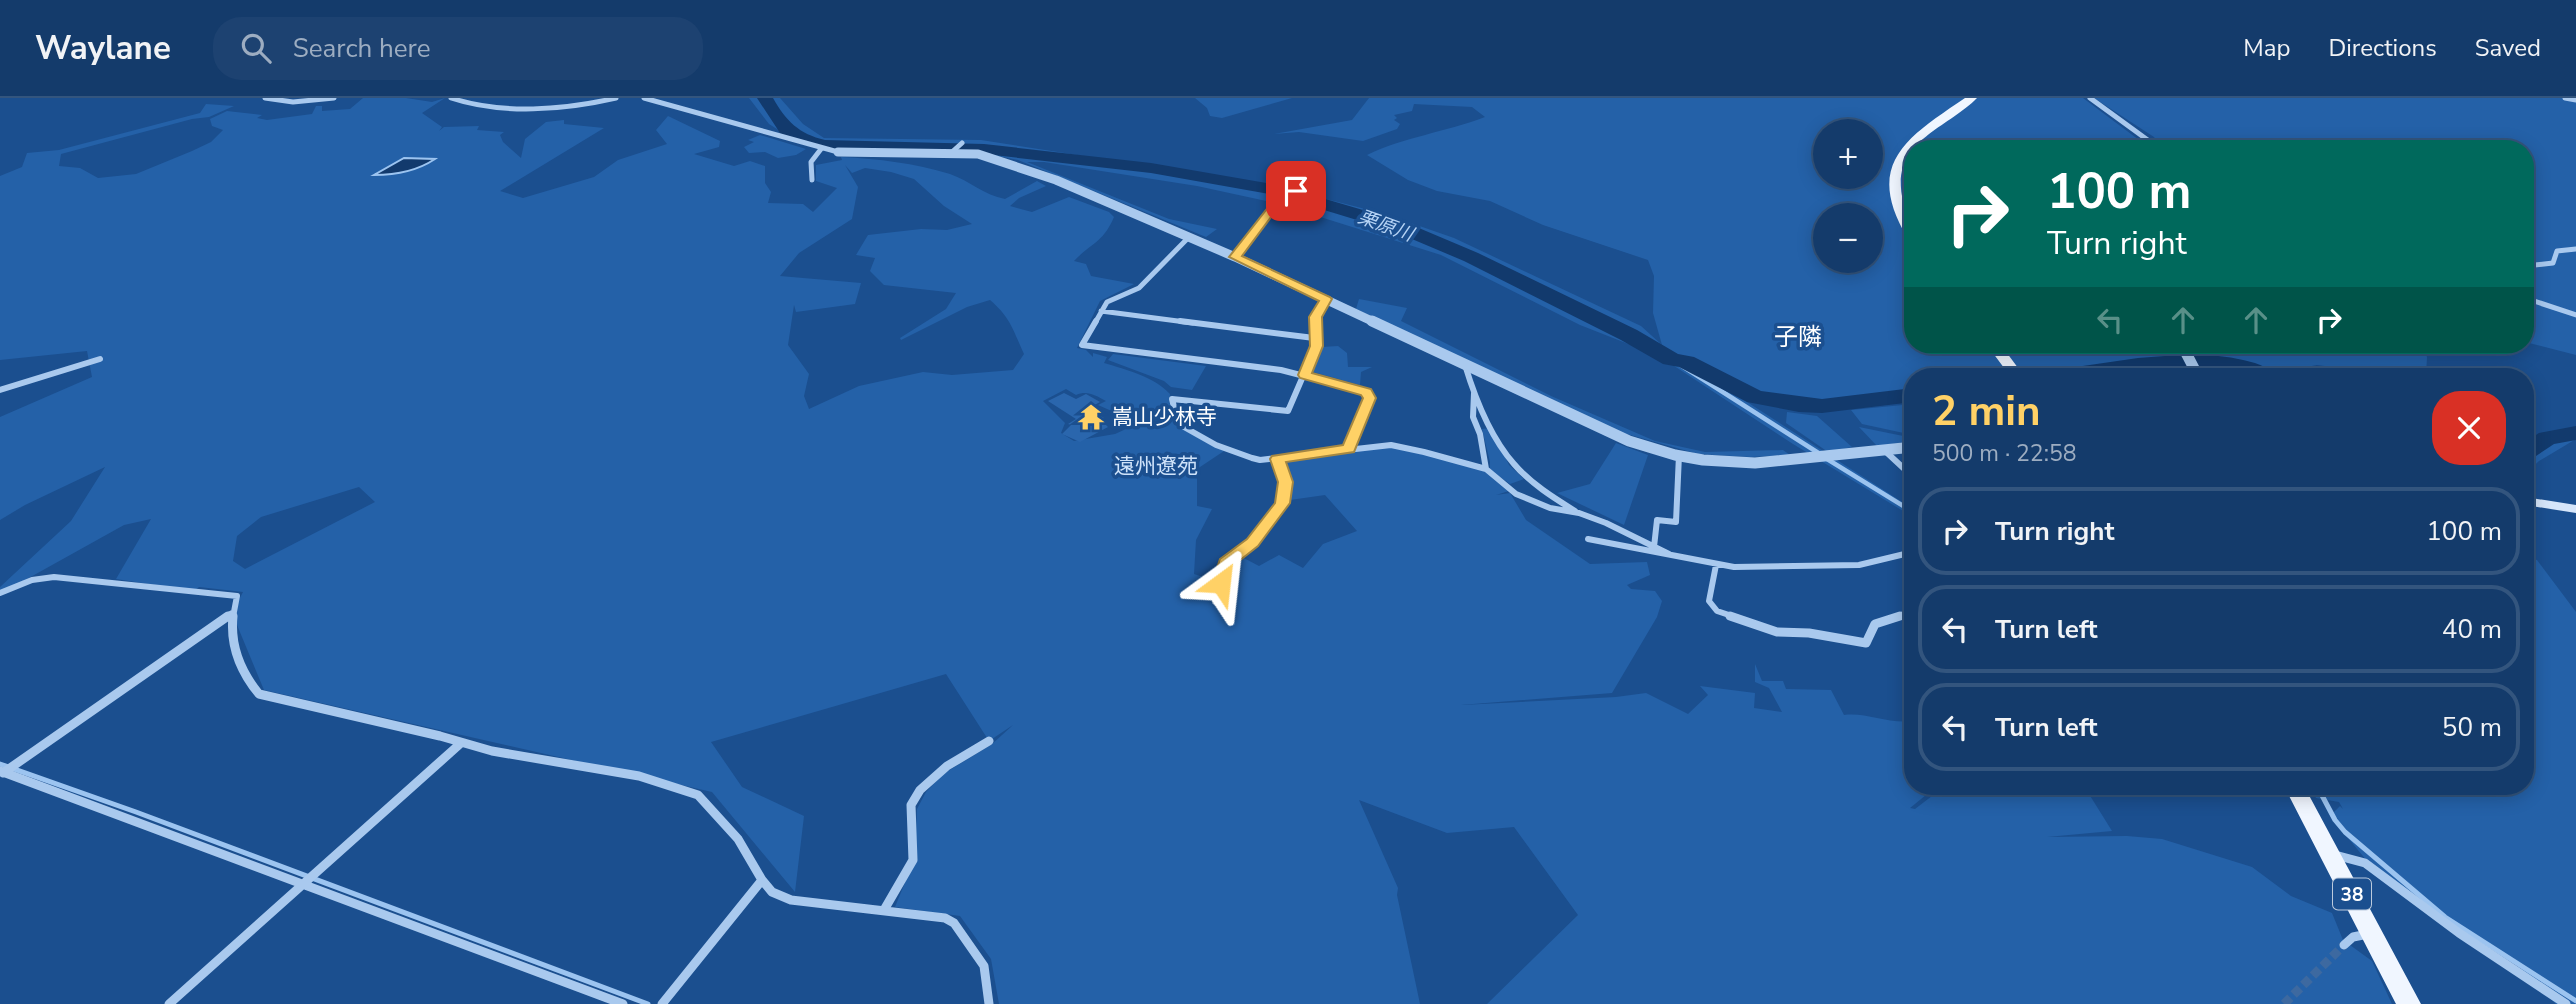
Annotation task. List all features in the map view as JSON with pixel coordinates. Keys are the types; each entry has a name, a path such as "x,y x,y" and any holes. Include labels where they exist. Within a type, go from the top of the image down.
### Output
{"main road":[{"path":"1916,140 1927,129 1972,98"},
{"path":"1904,153 1894,170 1893,190 1904,221"},
{"path":"2001,354 2012,368"},
{"path":"2534,502 2576,509"},
{"name":"38","path":"2299,795 2409,1004"}],"street":[{"path":"265,98 293,102 334,98"},
{"path":"451,98 466,103 518,110 580,106 616,98"},
{"path":"644,98 821,149 838,152 954,151 978,154 1019,167 1235,257 1629,441 1679,456 1728,463 1814,458 1904,448"},
{"path":"2090,98 2148,140"},
{"path":"2565,98 2576,100"},
{"path":"954,151 962,143"},
{"path":"812,180 811,162 821,149"},
{"path":"1235,257 1282,199 1296,191"},
{"path":"1189,237 1139,288 1107,302 1082,345 1305,375 1366,392 1370,398 1348,449"},
{"path":"2534,266 2553,262 2557,251 2576,249"},
{"path":"1326,299 1315,317 1316,346 1288,411 1186,398 1172,399 1176,418 1183,427 1244,457 1260,460 1391,445 1486,469 1516,494 1550,508 1579,513"},
{"path":"2534,301 2576,315"},
{"path":"1101,312 1314,338"},
{"path":"0,390 100,359"},
{"path":"1465,365 1475,393 1513,464 1545,492 1579,513 1669,554"},
{"path":"1475,393 1472,417 1480,433 1486,469"},
{"path":"1884,450 1904,469"},
{"path":"1654,547 1657,520 1676,522 1679,456"},
{"path":"1215,602 1226,563 1252,543 1282,503 1286,482 1278,459"},
{"path":"1588,539 1716,565 1841,566 1904,554"},
{"path":"1716,565 1709,601 1717,611 1777,632 1866,643 1875,624 1904,614"},
{"path":"0,593 32,580 54,577 237,596 232,613 234,650 245,680 259,694 492,751 639,776 698,795 738,839 772,892 791,900 945,918 954,923 984,966 989,1004"},
{"path":"1,773 232,613"},
{"path":"884,910 913,860 911,805 920,790 947,766 989,741"},
{"path":"169,1004 461,743"},
{"path":"1,773 623,1004"},
{"path":"2331,854 2365,863 2459,933 2566,1004"},
{"path":"663,1003 762,880"},
{"path":"2344,945 2353,937 2373,933"}],"green space":[{"name":"遠州遼苑","path":"363,98 406,98 432,102 445,98 422,113 442,127 439,131 444,127 479,126 477,130 504,132 500,135 503,142 521,158 525,139 546,122 564,120 564,124 604,128 500,191 523,198 594,177 618,160 667,144 656,130 668,116 720,141 719,147 694,154 734,166 750,161 765,166 765,183 771,192 768,203 803,204 813,212 837,188 816,181 816,165 842,160 841,157 896,162 937,170 1005,199 1037,181 1046,186 1019,198 1010,206 1032,212 1069,197 1109,212 1114,217 1106,232 1074,261 1086,264 1091,276 1134,284 1100,301 1077,348 1086,350 1093,357 1093,353 1107,357 1104,363 1139,374 1156,383 1170,394 1174,413 1180,422 1224,451 1197,469 1197,506 1212,509 1196,540 1194,574 1219,582 1226,563 1238,555 1259,566 1279,555 1303,568 1323,544 1357,531 1325,495 1283,501 1285,481 1279,462 1313,454 1388,445 1486,469 1512,490 1496,495 1510,493 1526,520 1590,564 1647,562 1650,575 1627,585 1631,589 1655,591 1662,601 1657,617 1612,693 1461,705 1646,693 1688,714 1708,695 1700,686 1755,693 1754,708 1782,712 1769,688 1755,682 1755,664 1762,681 1783,681 1786,689 1831,690 1844,715 1904,721 1904,795 1926,795 1910,808 1915,809 1933,795 2090,795 2112,831 2047,837 2127,836 2162,839 2252,867 2291,896 2332,913 2343,940 2372,961 2392,1004 1487,1004 1578,915 1514,827 1447,833 1359,800 1398,888 1397,895 1420,1004 999,1004 991,959 960,916 895,907 915,858 917,809 926,792 943,774 991,745 1013,725 989,741 946,674 711,742 742,787 804,816 795,892 712,792 264,690 232,613 243,592 199,587 194,591 116,579 151,519 124,525 0,594 0,587 71,521 105,467 25,505 0,520 0,417 92,377 87,351 0,360 0,176 22,167 27,153 59,150 200,113 206,104 234,106 209,117 192,119 61,154 59,166 80,168 98,178 136,174 211,142 223,130 212,126 210,119 227,111 262,115 257,118 267,120 312,114 316,106 322,106 322,111 350,109","holes":["845,165 852,173 865,168 914,179 944,206 972,224 947,230 921,229 868,235 856,255 875,258 870,271 884,285 956,293 946,309 900,338 901,340 967,307 990,300 1007,319 1024,354 1013,370 952,375 923,372 859,386 809,409 804,396 809,374 788,345 794,305 796,312 855,304 861,283 780,276 799,253 852,219 858,187","1066,389 1076,395 1091,394 1106,401 1098,405 1139,423 1115,434 1074,441 1061,433 1065,423 1043,401","359,487 375,502 245,569 233,561 237,536 261,517"]},
{"path":"749,98 780,98 803,124 824,138 981,140 1271,185 1385,214 1454,238 1641,326 1662,345 1653,313 1654,276 1648,260 1543,225 1490,201 1437,191 1408,180 1367,155 1485,117 1472,107 1414,104 1412,111 1394,115 1397,118 1394,120 1400,124 1397,129 1363,141 1299,132 1274,134 1352,120 1369,98 2083,98 2139,140 1904,140 1904,354 2184,354 2185,357 2096,368 1904,368 1904,391 1796,403 1756,395 1694,364 1727,389 1904,503 1904,512 1793,444 1659,356 1580,325 1441,255 1276,203 1197,186 1044,162 1027,162 1169,219 1217,229 1206,237 1018,160 972,151 828,148 796,141 769,124"},
{"path":"1195,98 1292,98 1222,118 1210,116 1207,108"},
{"path":"2094,98 2576,98 2576,355 2534,344 2534,140 2156,140"},
{"path":"760,135 806,149 796,155 778,158 765,152 749,153 744,147 754,142 748,140"},
{"path":"1359,299 1407,308 1401,321 1551,396 1655,441 1705,452 1783,450 1790,455 1750,457 1698,454 1623,433 1356,309"},
{"path":"1338,346 1347,353 1348,367 1372,367 1361,372 1360,385 1313,372 1322,347"},
{"path":"1113,354 1206,366 1192,390 1171,387 1164,381 1108,360"},
{"path":"2200,354 2426,354 2427,357 2426,368 2340,368 2317,365 2301,368 2222,368 2204,364"},
{"path":"1904,405 1904,433 1862,424 1851,410"},
{"path":"1787,412 1817,416 1852,447 1828,452 1786,423"},
{"path":"1859,427 1904,436 1904,442 1877,446"},
{"path":"1491,428 1509,465 1524,479 1510,484 1490,470 1482,429"},
{"path":"2576,429 2576,439 2534,466 2534,440"},
{"path":"1616,443 1648,455 1624,525 1557,493 1590,484"},
{"path":"2534,559 2537,560 2576,612 2576,1004 2556,1004 2527,978 2514,959 2466,939 2367,861 2330,816 2340,806 2343,809 2339,802 2316,798 2314,795 2534,795"}],"shaded area":[{"path":"404,158 435,159 406,172 374,175"}],"building":[{"name":"嵩山少林寺","path":"1064,393 1076,399 1086,394 1100,402 1087,409 1104,418 1101,420 1108,427 1080,442 1062,434 1071,425 1068,424 1076,419 1048,401"}],"waterway":[{"name":"栗原川","path":"765,98 786,129 803,139 825,145 984,149 1151,168 1278,190 1400,227 1471,257 1629,335 1671,359 1686,362 1755,397 1822,406 1904,396"},
{"path":"1671,359 1820,454"},
{"name":"栗原川","path":"2117,368 2192,361 2218,362 2245,368"},
{"name":"栗原川","path":"2534,447 2547,438 2576,433"},
{"path":"1827,459 1904,506"},
{"path":"0,764 136,812 648,1004"},
{"path":"2322,795 2345,832 2445,917 2576,1001"}],"tunnel":[{"path":"2284,1004 2344,945"}],"place":[{"name":"嵩山少林寺","path":"1091,417"}],"district":[{"name":"子隣","path":"1798,337"}],"route":[{"path":"1221,583 1226,563 1252,543 1282,503 1286,482 1278,459 1348,449 1370,398 1366,392 1358,389 1305,375 1316,346 1315,317 1326,299 1235,257 1276,203 1296,191"}]}
